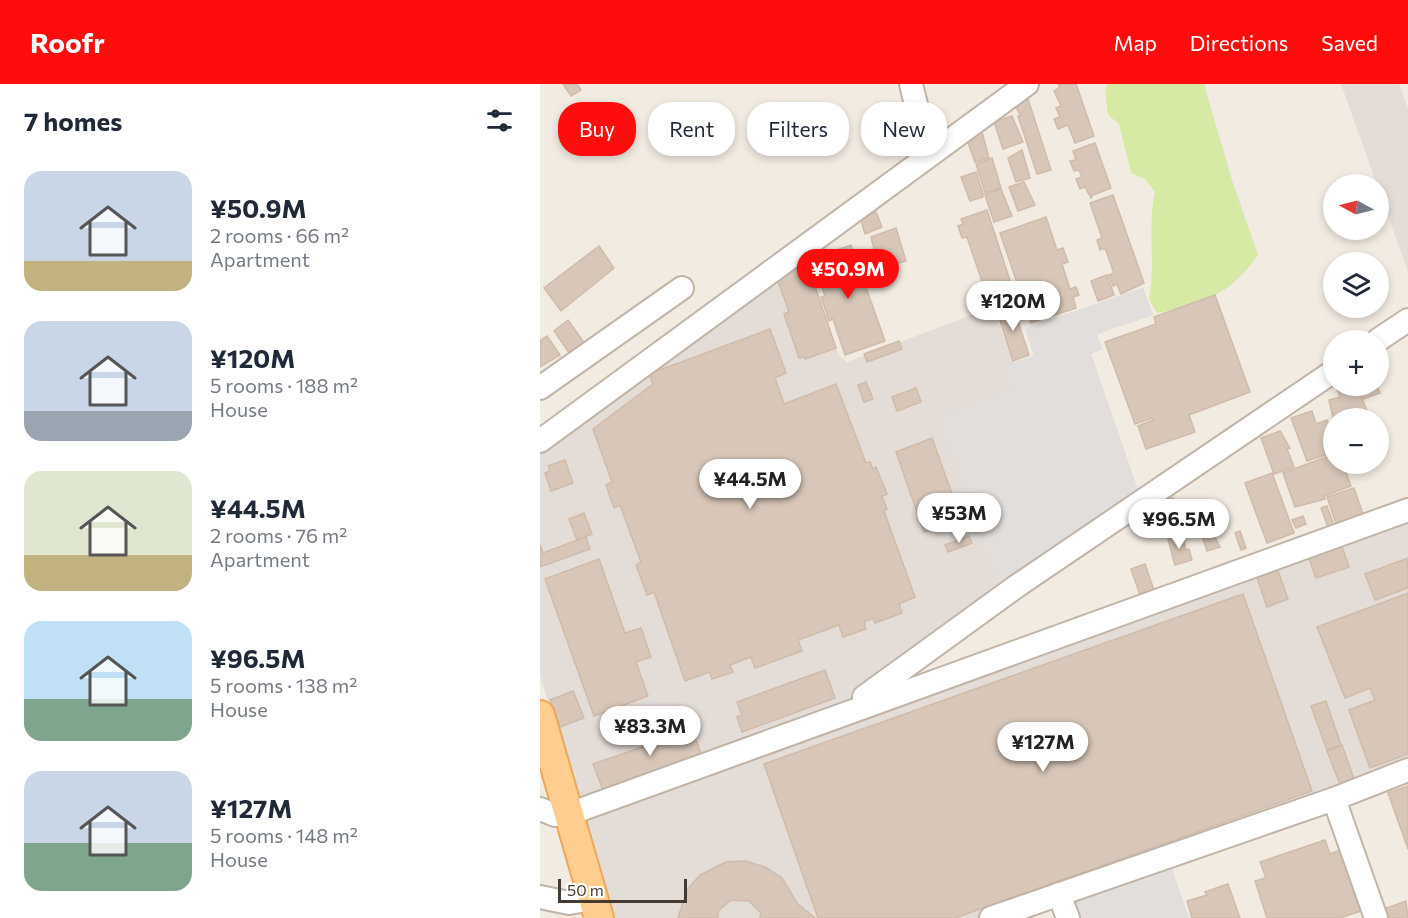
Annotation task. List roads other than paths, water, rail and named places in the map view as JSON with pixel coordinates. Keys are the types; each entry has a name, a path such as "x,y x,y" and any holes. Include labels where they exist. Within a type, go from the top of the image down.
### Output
{"main road":[{"path":"540,715 596,908"}],"street":[{"path":"910,84 915,102"},
{"path":"947,141 1027,84"},
{"path":"540,441 925,156"},
{"path":"540,388 682,288"},
{"path":"1389,333 1408,320"},
{"path":"842,713 1017,586 1323,378"},
{"path":"540,809 555,815 569,814 842,713 1408,510"},
{"path":"991,918 1334,799 1408,770"},
{"path":"1334,799 1376,918"},
{"path":"1059,894 1068,918"},
{"path":"540,897 596,908"}]}
